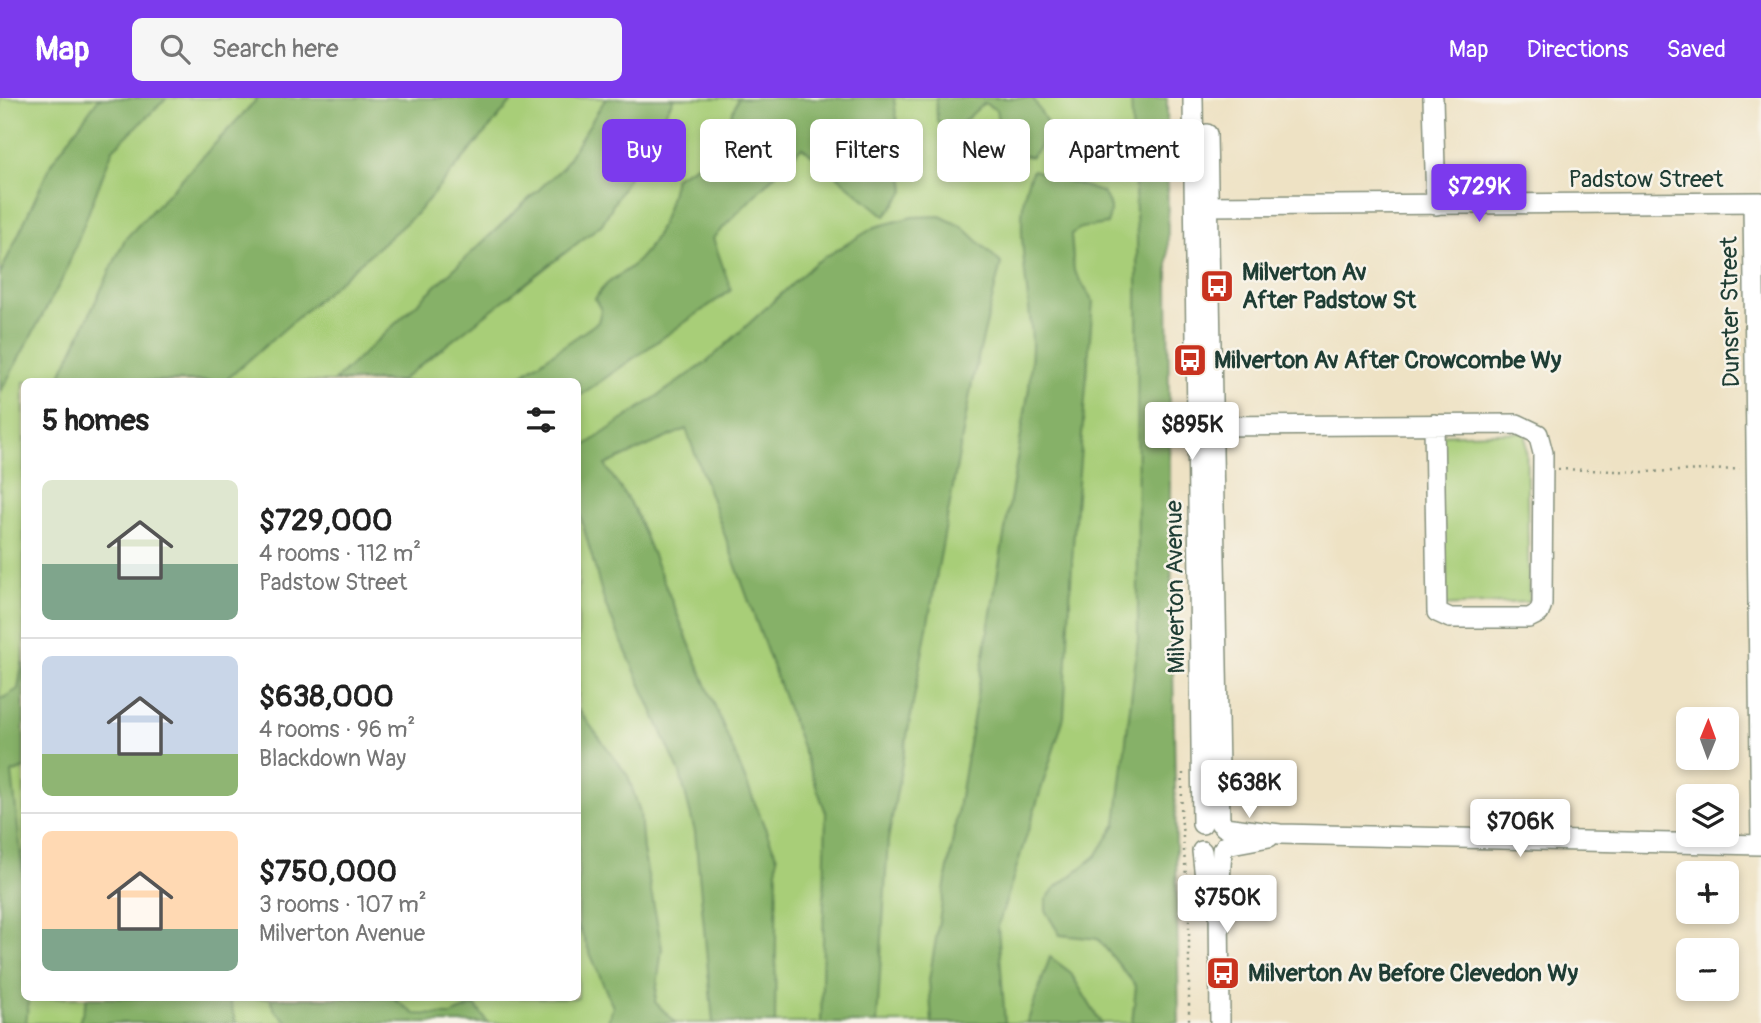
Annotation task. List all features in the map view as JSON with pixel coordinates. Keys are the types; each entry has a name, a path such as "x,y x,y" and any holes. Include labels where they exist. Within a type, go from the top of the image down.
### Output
{"street":[{"name":"Milverton Avenue","path":"1193,98 1202,206"},
{"name":"Milverton Avenue","path":"1206,98 1202,206 1205,425 1220,1023"},
{"path":"1433,98 1436,205"},
{"name":"Padstow Street","path":"1202,206 1757,202"},
{"name":"Dunster Street","path":"1757,202 1761,842"},
{"path":"1205,425 1434,424 1517,424 1529,428 1538,434 1543,469 1542,604 1539,613 1529,618 1444,617 1437,612 1434,424"},
{"path":"1216,837 1280,835 1761,842"},
{"name":"Milverton Avenue","path":"1208,1023 1206,871 1216,837"}],"path":[{"path":"1543,469 1645,472 1758,469"}],"green space":[{"path":"0,98 1151,98 1151,119 1044,119 1044,182 1152,182 1161,1023 0,1023"},
{"path":"99,98 167,98 113,149 64,276 0,393 0,274 52,162"},
{"path":"258,98 515,98 416,214 228,378 59,378 125,239"},
{"path":"606,98 674,98 662,119 602,119 602,182 626,182 602,224 404,378 337,378 563,167"},
{"path":"738,98 894,98 896,119 810,119 810,154 802,147 796,153 796,119 730,119"},
{"path":"936,98 1033,98 1045,119 1044,133 1040,147 1031,157 1030,119 998,119 996,110 984,103 967,119 937,120"},
{"path":"1131,98 1167,98 1167,119 1132,119"},
{"path":"700,163 700,182 768,182 713,238 731,290 581,395 581,378 517,378 598,322 601,310 595,299 607,284 632,266 648,248 665,214 674,182 686,182 686,171"},
{"path":"1033,170 1044,174 1044,182 1071,182 1102,192 1110,211 1107,224 1081,228 1071,234 1074,271 1093,301 1073,545 1064,717 998,926 1005,1023 932,1023 929,980 1029,388 1032,344 1022,231 1026,188"},
{"path":"844,182 904,182 905,191 885,216"},
{"path":"1135,182 1168,182 1179,1023 1132,1023 1136,986 1098,939 1060,935 1046,912 1046,900 1054,889 1096,856 1116,824 1138,640"},
{"path":"940,216 963,227 1001,263 972,383 888,840 877,1023 821,1023 826,813 686,429 605,465 634,509 777,857 775,1023 713,1023 695,832 680,773 605,604 581,518 581,444 586,445 707,362 815,263 875,227 912,217"},
{"path":"1526,432 1529,602 1440,606 1434,435"},
{"path":"21,671 21,769 12,773 21,856 21,1001 29,1001 26,1023 0,1023 0,700 18,689"},
{"path":"581,713 628,776 640,812 643,850 662,948 655,1002 676,1023 607,1023 613,1007 581,932"},
{"path":"1050,957 1070,972 1101,1023 1027,1023"},
{"path":"86,1001 230,1001 236,1023 79,1023"},
{"path":"271,1001 397,1001 415,1014 451,1015 475,1005 488,1023 290,1023 275,1011"}],"place":[{"name":"Milverton Av After Padstow St","path":"1217,286"},
{"name":"Milverton Av After Crowcombe Wy","path":"1190,360"},
{"name":"Milverton Av Before Clevedon Wy","path":"1223,973"}]}
